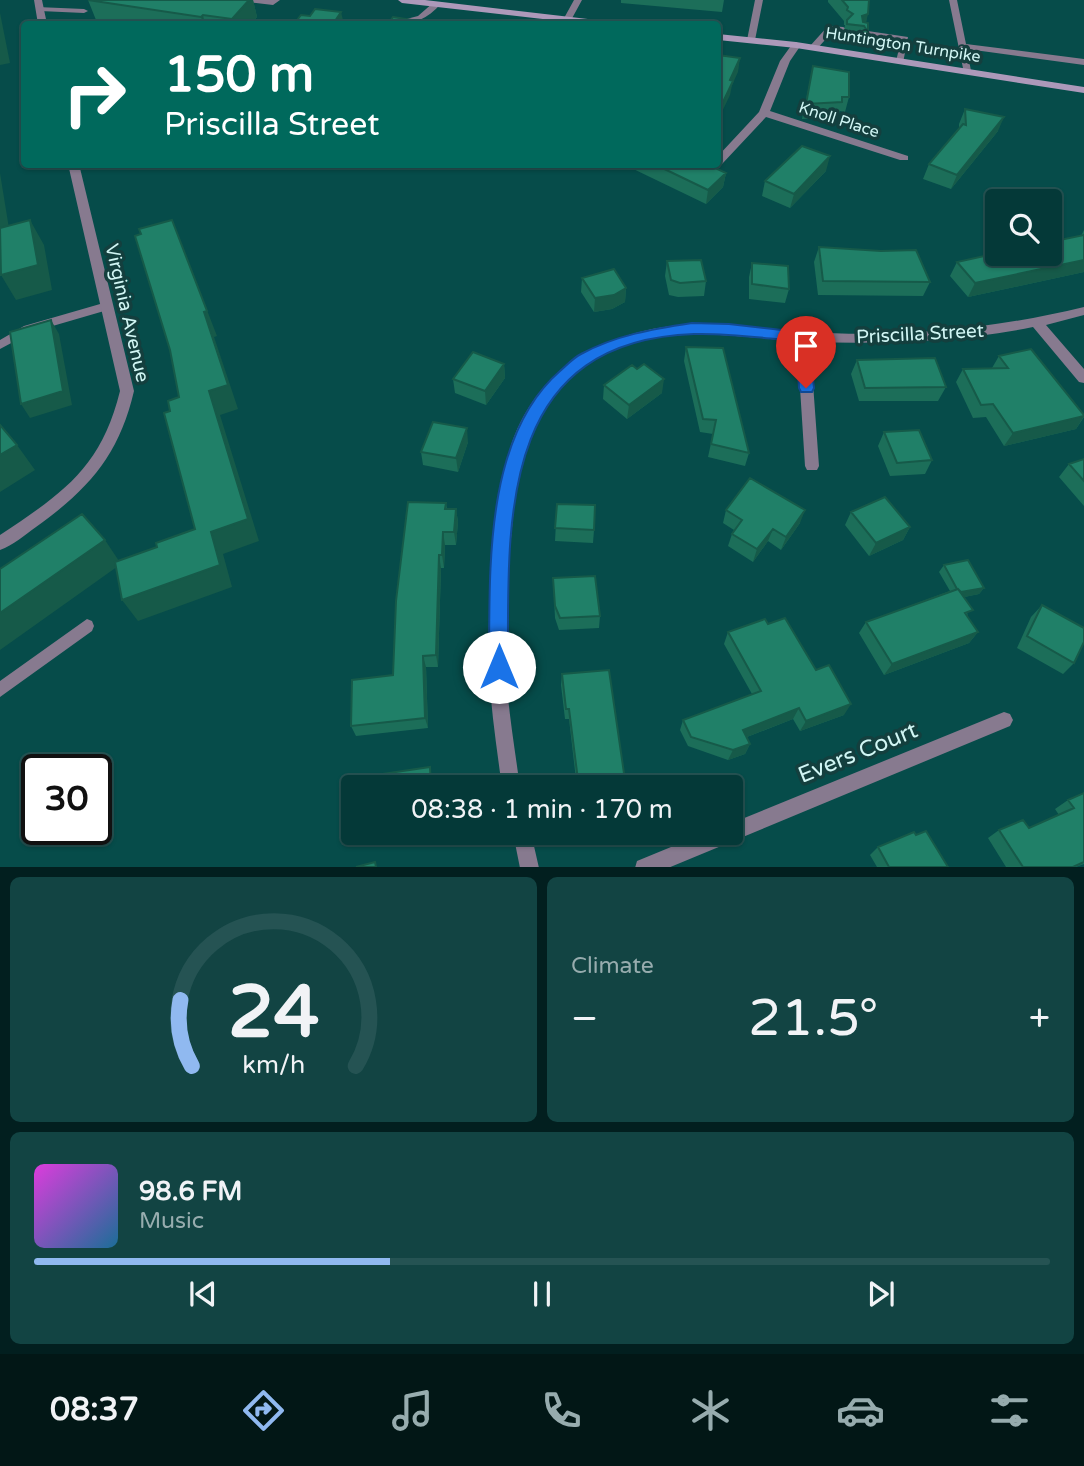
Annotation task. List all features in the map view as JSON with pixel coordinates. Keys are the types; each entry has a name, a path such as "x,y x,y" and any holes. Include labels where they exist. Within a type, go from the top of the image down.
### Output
{"main road":[{"path":"402,0 576,21"},
{"name":"Huntington Turnpike","path":"721,37 796,45 1084,90"}],"street":[{"path":"721,159 764,113 785,61 796,45"},
{"name":"Knoll Place","path":"764,113 904,158"},
{"name":"Virginia Avenue","path":"0,543 61,502 100,463 122,418 127,391 74,168"},
{"name":"Priscilla Street","path":"509,775 499,691 499,572 509,485 524,432 542,400 583,359 632,338 692,329 771,332 803,337 887,339 974,333 1038,324 1084,311"},
{"path":"1038,324 1084,377"},
{"path":"803,337 812,466"},
{"name":"Evers Court","path":"743,827 1004,720"},
{"path":"525,845 530,867"},
{"name":"Evers Court","path":"644,867 698,845"}],"lane":[{"path":"247,0 273,4 276,0"},
{"path":"567,20 578,0"},
{"path":"751,40 759,0"},
{"path":"953,0 967,71"},
{"path":"406,21 421,18 437,4"},
{"path":"39,5 84,11"},
{"path":"813,48 831,28 843,29"},
{"path":"864,32 905,39 900,61"},
{"path":"962,46 1084,62"},
{"path":"0,345 28,329 107,306"},
{"path":"0,690 87,626"}],"building":[{"path":"88,0 249,0 232,19"},
{"path":"842,0 869,0 868,14 862,16 863,22 868,23 868,32 864,26 847,24 853,14 847,10 848,7"},
{"path":"315,9 341,12 335,21 296,21 301,15 310,16"},
{"path":"393,17 418,21 390,21"},
{"path":"721,55 740,58 730,80 733,81 721,104"},
{"path":"813,66 849,72 849,97 842,97 842,102 806,104"},
{"path":"965,109 1004,117 957,175 929,164 963,124 966,125"},
{"path":"802,146 830,156 794,194 765,181"},
{"path":"662,168 715,168 726,173 708,190"},
{"path":"30,220 38,265 1,275 0,228"},
{"path":"172,220 207,311 204,312 228,385 209,391 248,519 211,532 220,565 122,600 115,562 157,547 156,543 195,529 164,413 170,411 168,401 179,397 170,350 135,236 141,234 139,229"},
{"path":"1084,235 1084,260 1062,265 1062,240"},
{"path":"819,247 916,250 930,282 823,281"},
{"path":"985,256 985,266 1056,266 975,283 957,262"},
{"path":"701,260 706,281 680,283 671,280 667,261"},
{"path":"752,263 788,266 789,289 752,284"},
{"path":"614,269 626,288 614,295 595,298 582,278"},
{"path":"51,320 63,391 21,404 10,332"},
{"path":"686,347 723,348 749,453 711,444 716,420 703,419"},
{"path":"1031,349 1084,416 1013,433 993,404 981,405 963,369 1008,368 999,356"},
{"path":"473,352 504,364 485,391 453,379"},
{"path":"935,358 946,387 865,388 857,360"},
{"path":"644,364 664,379 629,405 604,385 632,365 637,369"},
{"path":"433,422 467,428 456,458 421,452"},
{"path":"0,425 17,445 0,455"},
{"path":"919,430 932,460 897,463 884,432"},
{"path":"1084,459 1084,481 1069,464"},
{"path":"750,478 805,510 786,537 773,529 757,549 732,534 742,520 726,510"},
{"path":"885,497 910,527 876,543 851,512"},
{"path":"408,502 446,503 445,509 456,509 454,532 443,532 442,555 439,555 436,655 423,656 425,718 351,726 352,680 393,675 396,601"},
{"path":"557,504 595,505 594,530 555,528"},
{"path":"82,514 105,540 0,613 0,569"},
{"path":"968,560 984,588 961,592 944,565"},
{"path":"595,576 600,616 560,618 555,606 553,578"},
{"path":"958,589 973,610 965,613 978,632 892,664 866,622"},
{"path":"1042,605 1084,628 1084,642 1074,663 1027,636"},
{"path":"785,618 816,670 829,665 851,704 806,721 799,708 743,730 750,744 733,750 691,737 683,720 761,691 728,632 765,619 768,624"},
{"path":"609,670 624,775 577,775 562,674"},
{"path":"430,767 430,775 375,775"},
{"path":"1084,793 1084,862 1073,867 1023,867 999,830 1023,820 1029,828 1074,808 1068,800"},
{"path":"926,831 948,867 889,867 878,847 914,832 916,835"},
{"path":"375,862 376,867 356,867"}],"route":[{"path":"499,667 499,572 509,485 524,432 542,400 559,380 583,359 632,338 692,329 729,329 803,337 806,388"}]}
